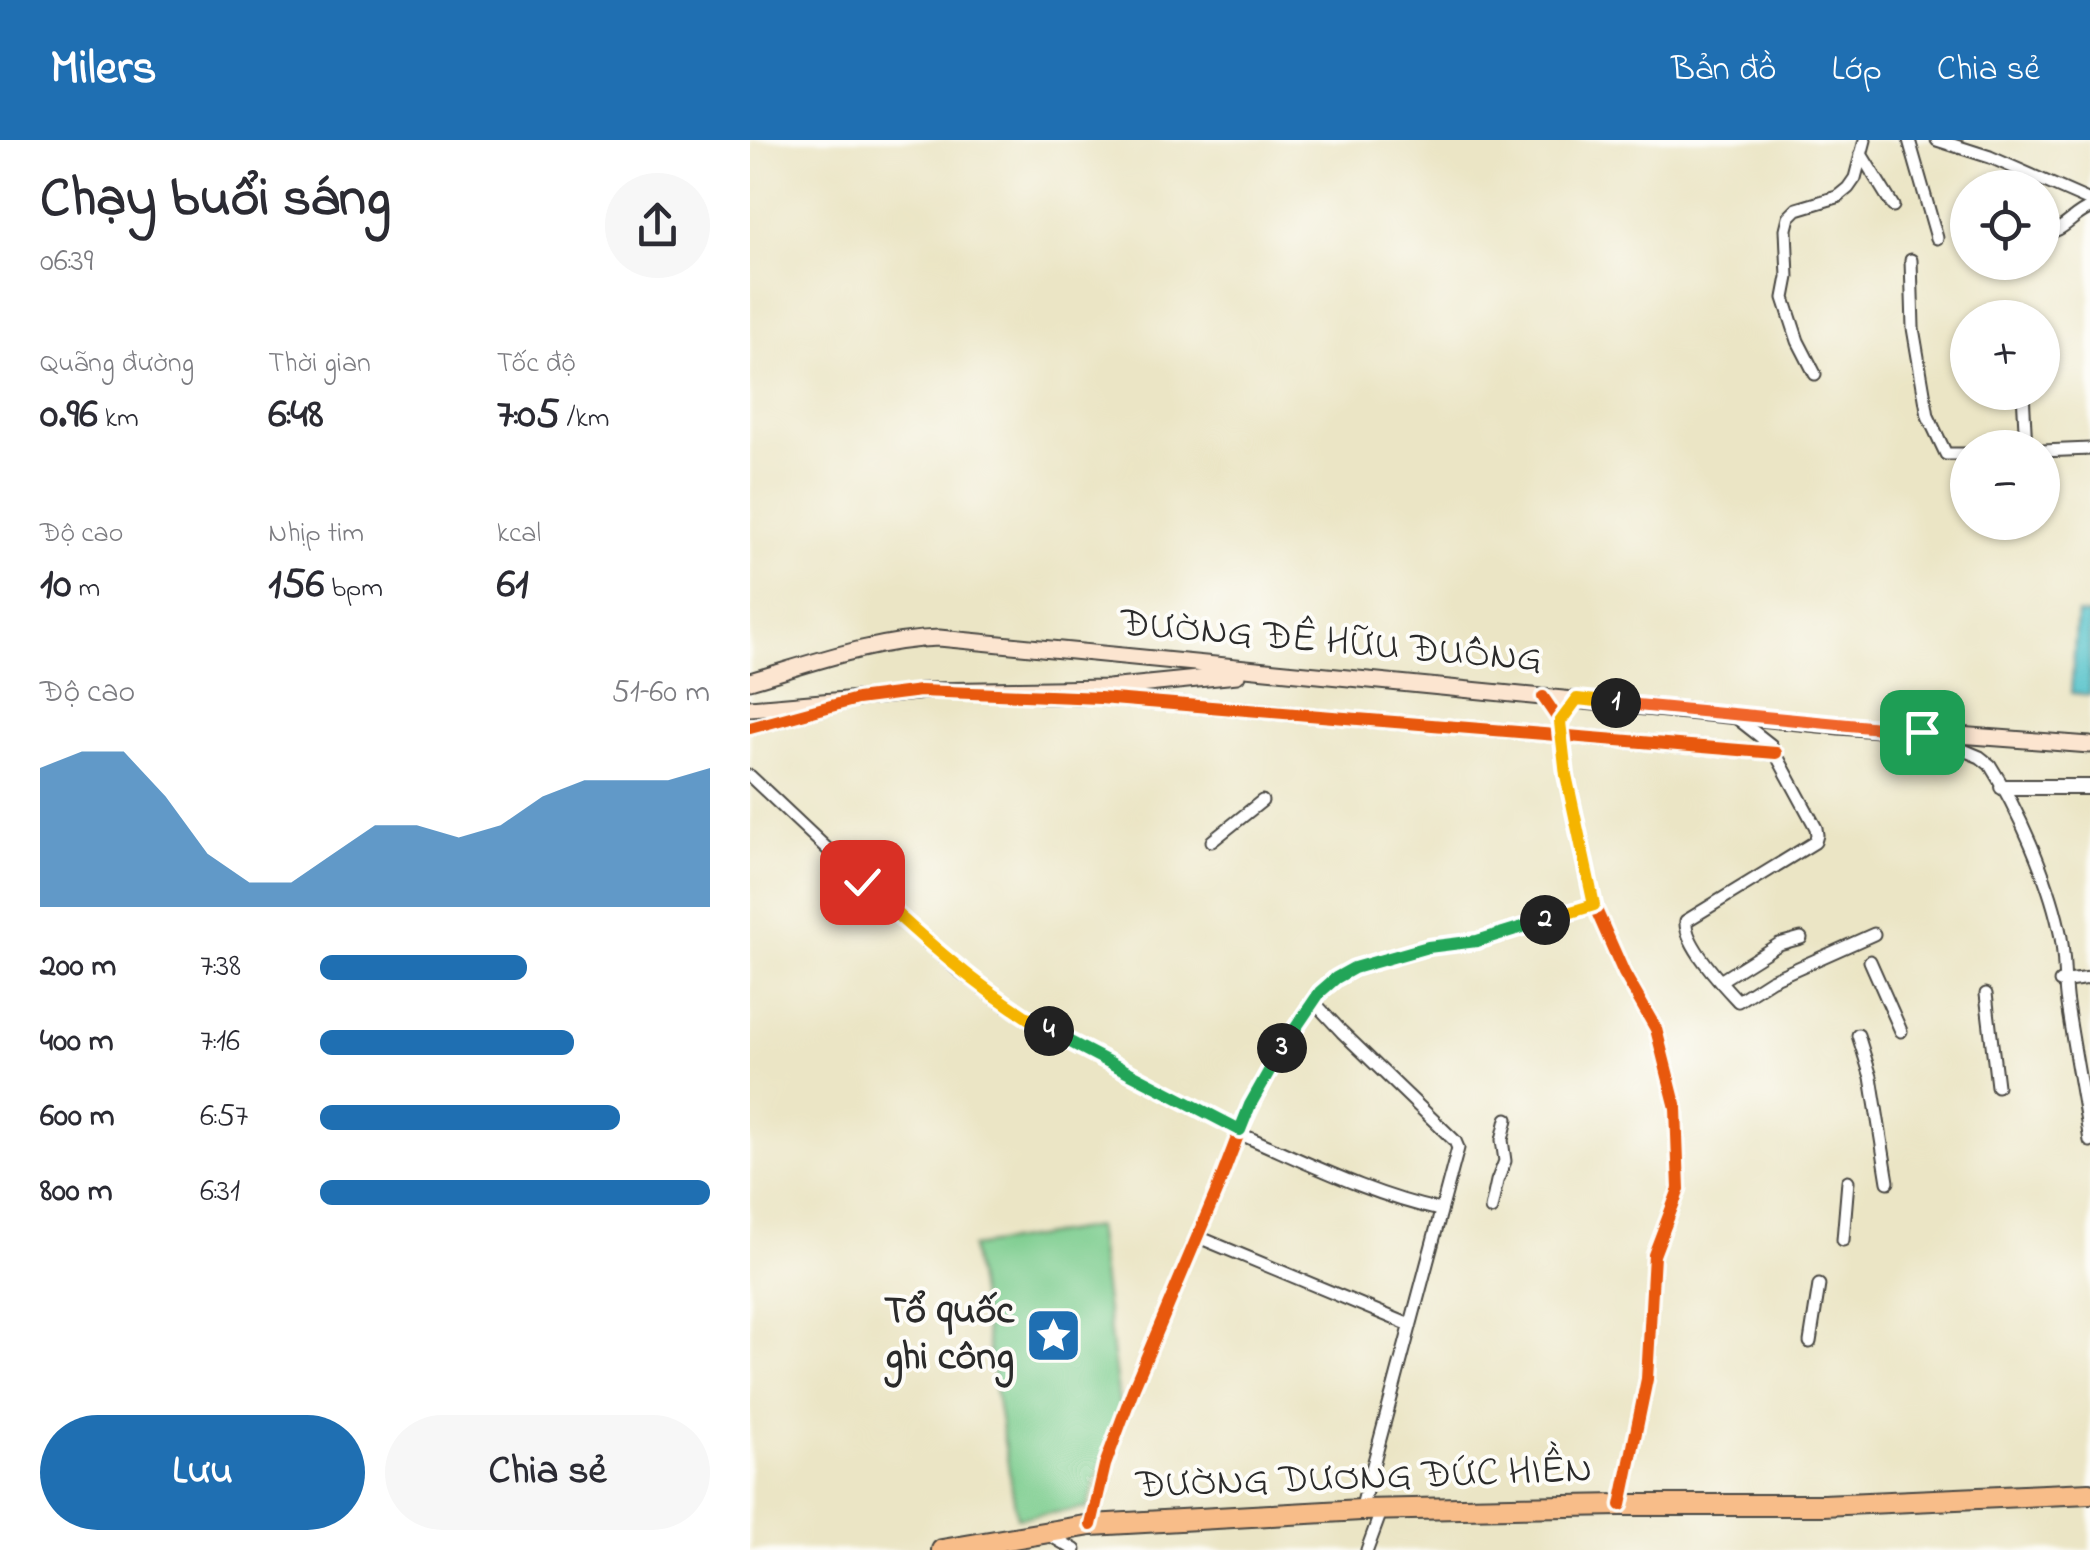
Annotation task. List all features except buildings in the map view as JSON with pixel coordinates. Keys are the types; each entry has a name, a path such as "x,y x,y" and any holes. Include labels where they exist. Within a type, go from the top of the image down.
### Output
{"highway":[{"name":"ĐƯỜNG DƯƠNG ĐỨC HIỀN","path":"942,1550 1091,1525 1372,1510 1823,1505 2090,1492"}],"main road":[{"name":"ĐƯỜNG ĐÊ HỮU ĐUỐNG","path":"750,681 871,646 903,639 939,638 1734,716 2090,745"},
{"path":"920,690 1108,688 1270,672"},
{"path":"750,708 857,698"}],"street":[{"path":"1814,374 1784,298 1788,277 1786,229 1789,217 1797,209 1838,196 1848,188 1855,178 1865,140"},
{"path":"1909,140 1937,238"},
{"path":"1937,140 1990,157 2090,204 2060,230"},
{"path":"1861,154 1893,206"},
{"path":"1912,260 1913,328 1928,416 1946,454 1950,454"},
{"path":"2060,450 2090,449"},
{"path":"750,728 857,698 920,690 1561,729 1776,753"},
{"path":"1544,697 1561,729 1566,775 1594,905 1624,973 1656,1029 1676,1108 1679,1189 1654,1256 1647,1379 1622,1505"},
{"path":"1561,729 1577,699"},
{"path":"1734,716 1771,745 1818,835 1815,842 1686,921 1692,942 1738,1001 1770,980 1874,934"},
{"path":"1922,732 1983,759 1992,769 2044,878 2059,927 2066,1002 2090,1142"},
{"path":"750,776 911,928 1007,1006 1063,1040 1239,1131 1362,1186 1440,1210"},
{"path":"2002,787 2090,787"},
{"path":"1212,841 1262,801"},
{"path":"1091,1525 1105,1465 1134,1386 1239,1131 1278,1053 1320,992 1354,968 1428,947 1477,941 1594,905"},
{"path":"1720,981 1779,944 1801,938"},
{"path":"1870,961 1901,1030"},
{"path":"2063,981 2090,978"},
{"path":"1986,994 1996,1086"},
{"path":"1314,1002 1455,1141 1457,1153 1410,1324 1367,1550"},
{"path":"1858,1035 1871,1077 1888,1182"},
{"path":"1491,1209 1505,1161 1502,1140 1508,1119"},
{"path":"1843,1240 1848,1181"},
{"path":"1196,1236 1410,1324"},
{"path":"1810,1342 1819,1285"},
{"path":"1045,1532 1074,1550"}],"green space":[{"path":"1096,1227 1120,1410 1087,1508 1017,1518 971,1247"}],"water":[{"path":"2077,614 2090,615 2090,695 2071,693"}],"cycle path":[{"path":"750,728 857,699 920,691 1100,698 1776,753"},
{"path":"1543,697 1560,722 1566,775 1594,905 1624,973 1656,1029 1676,1108 1679,1189 1654,1255 1647,1379 1621,1505"},
{"path":"1091,1525 1105,1465 1134,1387 1240,1130 1278,1053 1320,992 1337,978 1373,962 1428,947 1477,941 1594,905"}],"place":[{"name":"Tổ quốc ghi công","path":"1053,1335"}],"route":[{"path":"862,882 958,970 1007,1006 1063,1040 1240,1130 1278,1053 1320,992 1336,978 1354,968 1396,956 1428,947 1477,941 1594,905 1566,775 1560,722 1577,699 1922,732"}]}
